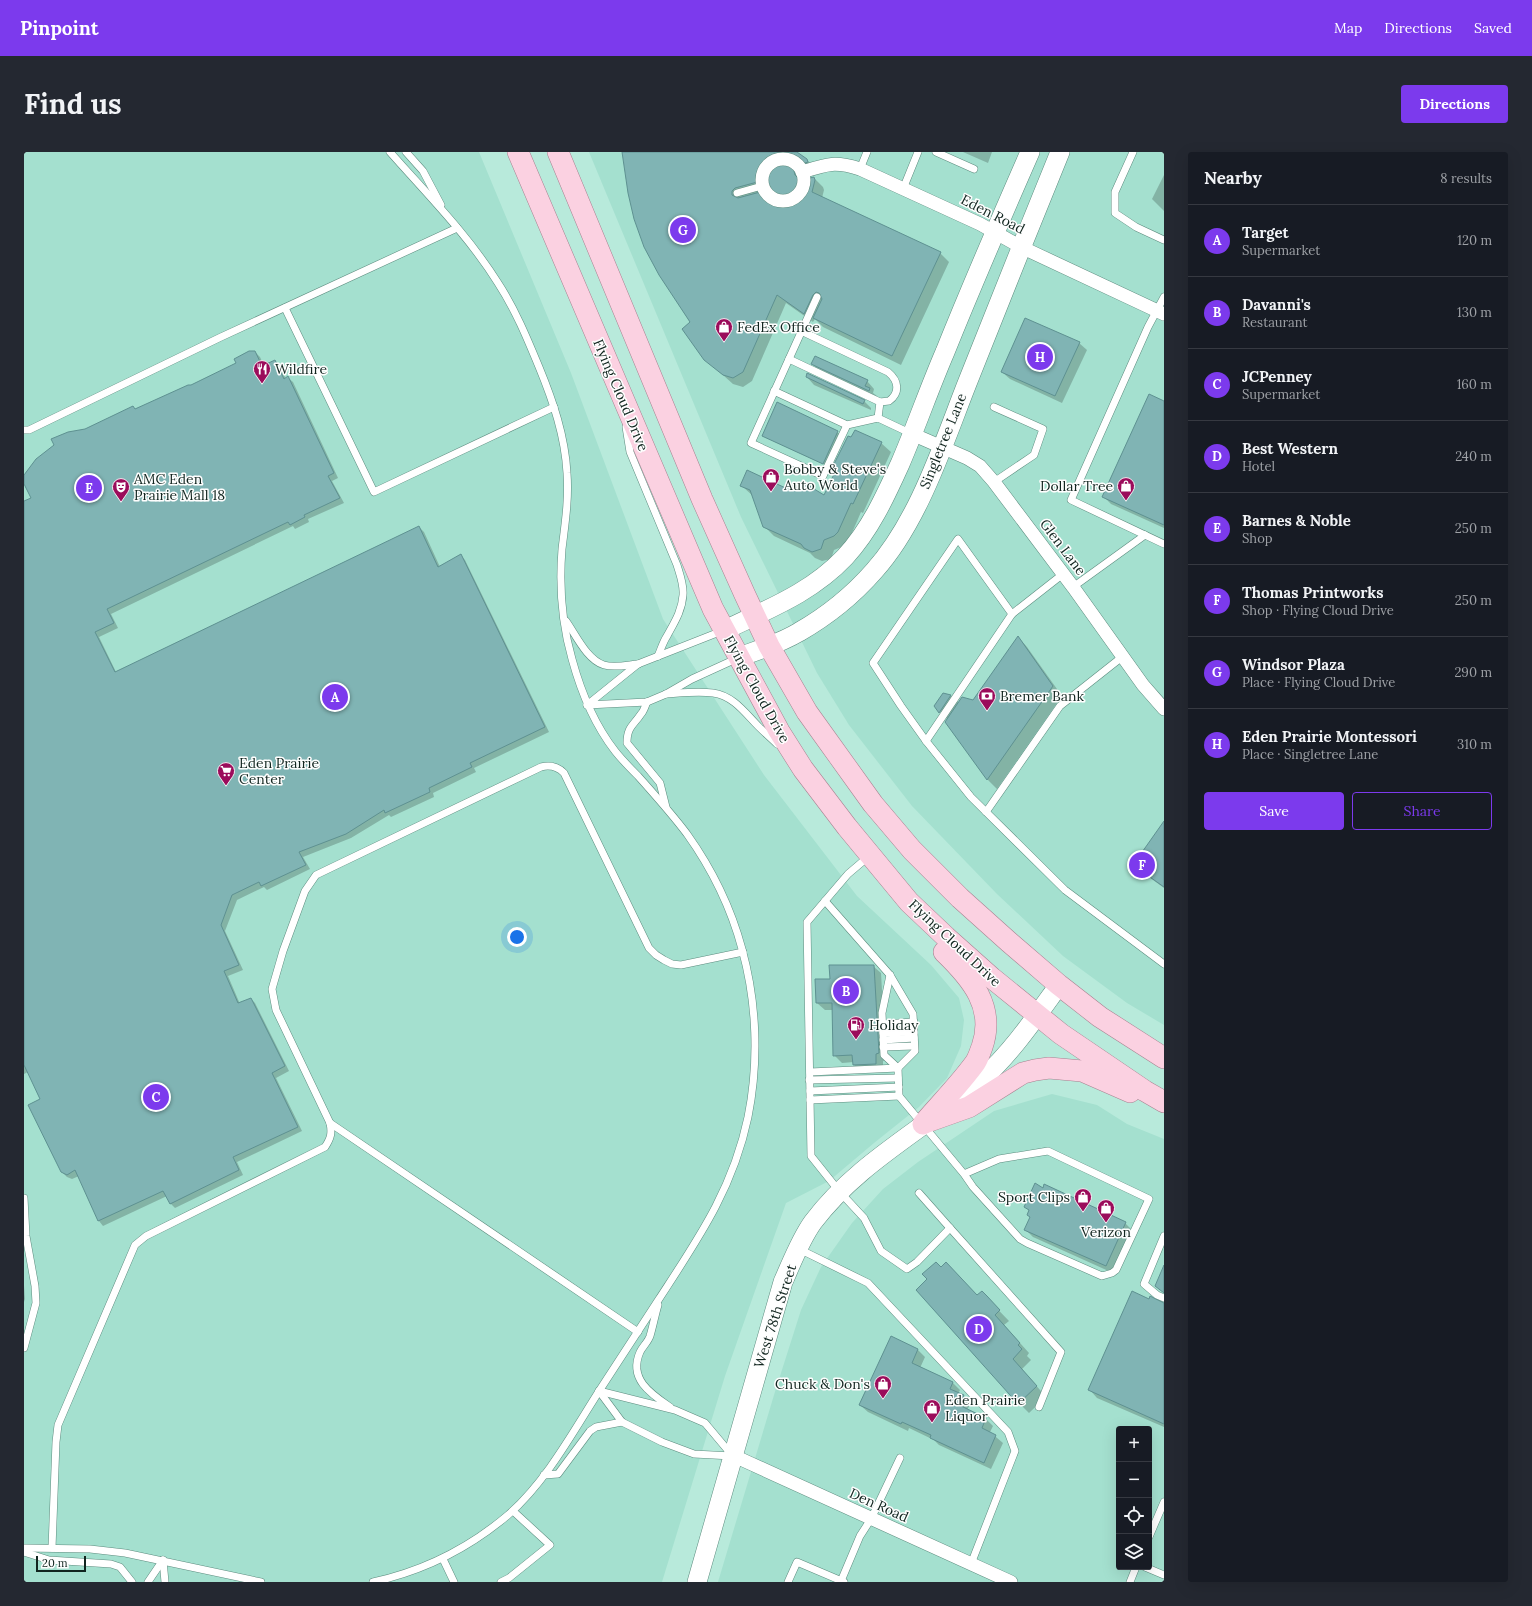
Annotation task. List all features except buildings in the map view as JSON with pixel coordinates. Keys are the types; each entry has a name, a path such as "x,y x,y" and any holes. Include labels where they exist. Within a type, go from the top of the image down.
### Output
{"main road":[{"name":"Flying Cloud Drive","path":"518,152 686,549 713,609 779,731 803,769 870,856 909,902 992,978 1037,1015 1087,1052 1164,1102"},
{"path":"558,152 702,499 754,616 769,646 807,712 873,804 912,850 992,928 1059,986 1100,1017 1164,1058"},
{"path":"909,902 920,930 960,967 977,991 983,1004 986,1016 987,1033 975,1062 923,1124"},
{"path":"923,1124 969,1107 1022,1073 1049,1068 1082,1071 1164,1106"}],"street":[{"path":"725,630 785,602 810,588 846,556 865,532 882,503 912,434 945,352 1030,152"},
{"name":"Singletree Lane","path":"739,657 798,633 826,615 854,592 893,548 911,518 942,446 1060,152"},
{"path":"783,159 794,162 802,172 803,186 800,192 790,200 783,201 770,197 762,186 762,180 766,167 776,160 783,159"},
{"name":"Eden Road","path":"802,172 830,164 846,165 860,169 1160,313"},
{"name":"Glen Lane","path":"912,434 942,446 980,466 994,482 1073,587 1143,685 1164,709"},
{"name":"West 78th Street","path":"697,1582 784,1282 813,1223 839,1191 878,1157 982,1079 1005,1056 1059,986"},
{"name":"Den Road","path":"734,1456 1011,1582"}],"lane":[{"path":"373,1582 411,1572 443,1559 487,1531 513,1510 544,1475 712,1216 733,1169 748,1118 753,1081 755,1034 753,1004 743,952 734,921 709,869 689,837 666,808 614,750 587,705 571,657 562,599 561,576 568,500 564,447 554,407 516,314 480,256 390,152"},
{"path":"406,152 423,171 446,216"},
{"path":"514,152 526,171"},
{"path":"860,169 867,152"},
{"path":"903,189 918,152"},
{"path":"936,152 974,169"},
{"path":"1133,152 1115,192 1115,213 1136,227 1164,240"},
{"path":"738,193 762,186"},
{"path":"24,430 29,430 221,337 457,228"},
{"path":"817,296 751,443 823,476 847,425"},
{"path":"1164,297 1160,313 1071,500 1164,544"},
{"path":"285,308 374,492 554,407"},
{"path":"789,359 880,402 888,401 897,390 897,384 888,372 801,331"},
{"path":"774,392 847,425 878,418 912,434"},
{"path":"621,395 630,452 677,565 682,582 683,596 677,620 666,636 658,656"},
{"path":"878,418 880,402"},
{"path":"994,407 1042,429 1034,455 994,482"},
{"path":"1073,587 1145,535"},
{"path":"1012,614 958,540 873,663 926,741 971,797 1065,890 1164,964"},
{"path":"926,741 1012,614 1063,574"},
{"path":"565,620 590,657 597,662 605,665 638,664"},
{"path":"587,705 638,664 725,630"},
{"path":"986,812 1060,706 1122,656"},
{"path":"587,705 647,702 739,657"},
{"path":"666,694 701,692 714,693 736,703 745,710 759,727 803,769"},
{"path":"647,702 642,714 630,727 626,743 660,783 666,808"},
{"path":"52,1548 58,1425 132,1250 146,1236 325,1147 330,1140 332,1132 330,1123 276,1010 272,993 272,984 283,951 309,884 316,875 541,767 554,767 564,773 634,920 649,948 656,955 672,964 681,965 743,952"},
{"path":"870,856 848,874 806,922 811,1156 839,1191 864,1218 881,1250 906,1269 917,1262 950,1228"},
{"path":"810,1072 898,1068 915,1051 913,1014 890,975 825,901"},
{"path":"890,975 882,1013 884,1055 898,1068 899,1096 964,1174 973,1187 1020,1239 1102,1276 1112,1273 1116,1270 1149,1199 1048,1151 999,1159 964,1174"},
{"path":"882,1024 914,1022"},
{"path":"883,1040 914,1039"},
{"path":"883,1040 914,1039"},
{"path":"809,1080 898,1078"},
{"path":"810,1091 898,1087"},
{"path":"810,1100 899,1096"},
{"path":"330,1123 638,1332"},
{"path":"919,1193 1061,1352 1038,1407"},
{"path":"24,1198 26,1236 35,1286 36,1303 24,1348"},
{"path":"1164,1236 1144,1284 1157,1295 1164,1298"},
{"path":"799,1249 868,1283 1008,1432 1015,1451 970,1564"},
{"path":"659,1299 650,1337 640,1352 638,1373 642,1384 647,1390 675,1410"},
{"path":"599,1391 675,1410 705,1423 734,1456"},
{"path":"599,1391 622,1422 662,1442 694,1454 734,1456"},
{"path":"544,1475 558,1474 590,1431 596,1427 622,1422"},
{"path":"788,1582 797,1562 843,1581 860,1536 871,1519 900,1458"},
{"path":"1150,1534 1164,1502"},
{"path":"501,1582 509,1578 550,1545 513,1510"},
{"path":"24,1548 90,1549 125,1553 260,1582"},
{"path":"24,1552 50,1560 111,1564 120,1567 132,1582"},
{"path":"443,1559 454,1582"},
{"path":"148,1582 163,1560"},
{"path":"163,1560 165,1582"},
{"path":"1130,1582 1135,1570"},
{"path":"1152,1570 1164,1575"}],"shaded area":[{"name":"Eden Prairie Center","path":"24,152 479,152 571,373 663,619 764,775 857,896 931,965 959,998 964,1020 961,1046 947,1078 919,1107 829,1181 786,1203 725,1376 662,1582 24,1582"},
{"path":"589,152 1164,152 1164,1025 1127,1003 1063,956 997,894 912,806 849,725 817,673 741,517"},
{"path":"1052,1094 1097,1105 1127,1124 1164,1139 1164,1582 718,1582 801,1310 821,1267 852,1223 883,1189 918,1162 994,1111"}],"place":[{"name":"Windsor Plaza","path":"683,230"},
{"name":"FedEx Office","path":"724,342"},
{"name":"Eden Prairie Montessori","path":"1040,357"},
{"name":"Wildfire","path":"262,384"},
{"name":"Barnes & Noble","path":"89,488"},
{"name":"Bobby & Steve's Auto World","path":"771,492"},
{"name":"Dollar Tree","path":"1126,501"},
{"name":"AMC Eden Prairie Mall 18","path":"121,502"},
{"name":"Target","path":"335,697"},
{"name":"Bremer Bank","path":"987,711"},
{"name":"Eden Prairie Center","path":"226,786"},
{"name":"Thomas Printworks","path":"1142,865"},
{"name":"Davanni's","path":"846,991"},
{"name":"Holiday","path":"856,1040"},
{"name":"JCPenney","path":"156,1097"},
{"name":"Sport Clips","path":"1083,1212"},
{"name":"Verizon","path":"1106,1223"},
{"name":"Best Western","path":"979,1329"},
{"name":"Chuck & Don's","path":"883,1399"},
{"name":"Eden Prairie Liquor","path":"932,1423"}]}
